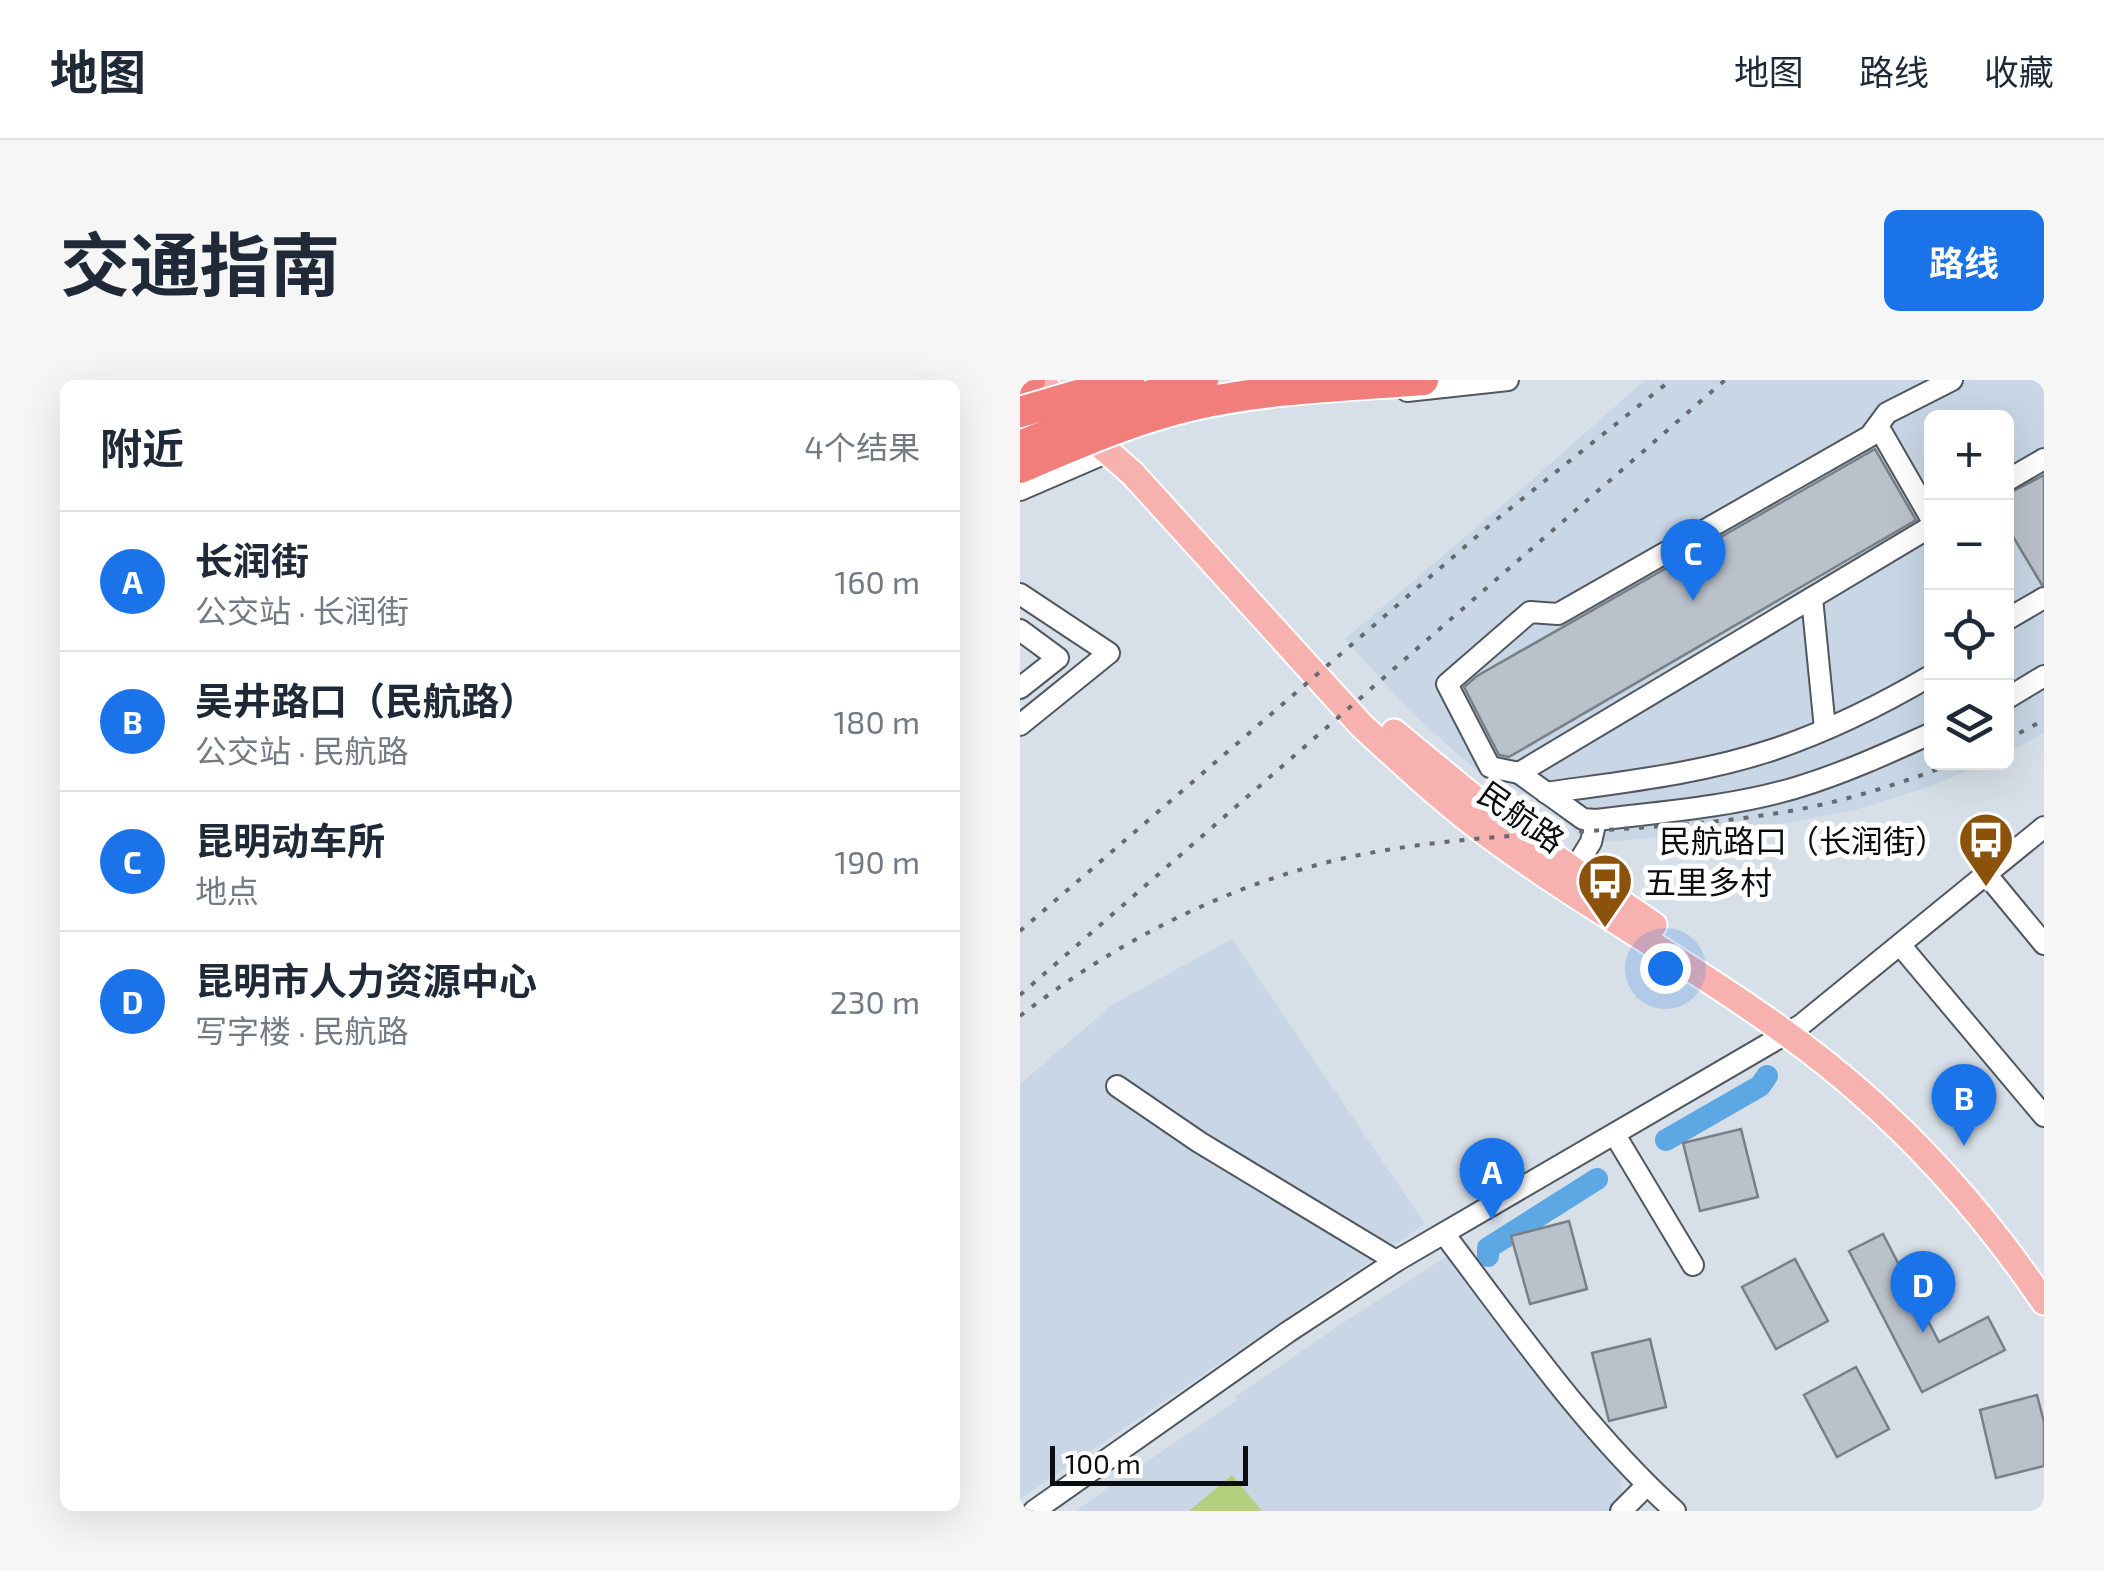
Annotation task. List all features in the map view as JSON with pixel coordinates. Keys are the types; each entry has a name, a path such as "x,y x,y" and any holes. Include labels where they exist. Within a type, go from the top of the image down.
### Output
{"highway":[{"path":"1020,384 1030,380"},
{"path":"1020,412 1129,380"},
{"path":"1020,446 1105,410 1203,380"},
{"path":"1020,468 1118,428 1192,406 1286,390 1423,380"}],"main road":[{"name":"民航路","path":"1040,380 1144,462 1374,713 1501,820 1794,1030 1919,1146 1965,1196 2044,1302"},
{"name":"民航路","path":"1060,380 1075,408 1108,452 1132,473 1361,725 1439,796 1490,836 1869,1077 1931,1134 1978,1186 2044,1272"},
{"path":"1020,428 1147,380"}],"street":[{"path":"1075,408 1120,392 1177,381 1352,392 1508,380"},
{"path":"1924,738 1859,766 1792,788 1706,807 1596,820 1582,818 1519,773 1490,767 1447,684 1530,612 1558,614 1870,436 1887,413 1952,380"},
{"path":"1878,426 1924,509"},
{"path":"1020,490 1108,452"},
{"path":"2014,476 2044,459"},
{"path":"1519,773 1924,528"},
{"path":"1020,594 1109,653 1020,726"},
{"path":"1812,598 1825,729"},
{"path":"2014,615 2044,598"},
{"path":"1020,630 1058,658 1020,688"},
{"path":"2014,693 2044,676"},
{"path":"1546,792 1647,779 1772,750 1874,709 1924,680"},
{"path":"1574,870 1590,842 1596,820"},
{"path":"1034,1511 1396,1261 1794,1030 2044,828"},
{"path":"1988,875 2044,944"},
{"path":"1902,946 2044,1116"},
{"path":"1925,974 1941,978 2044,1102"},
{"path":"1117,1086 1199,1142 1396,1261"},
{"path":"1615,1135 1693,1264"},
{"path":"1444,1235 1538,1358 1646,1486 1675,1511"},
{"path":"1622,1511 1646,1486"}],"shaded area":[{"path":"1645,380 2044,380 2044,733 2014,749 2014,410 1924,410 1924,770 1969,770 1855,810 1763,827 1583,841 1548,804 1484,776 1462,758 1409,710 1345,639"},
{"path":"1232,939 1425,1224 1020,1499 1020,1084 1112,1005"},
{"path":"1449,1255 1621,1471 1622,1494 1608,1511 1075,1511 1341,1324"}],"green space":[{"path":"1232,1475 1262,1511 1189,1511"}],"building":[{"path":"1875,449 1916,520 1509,757 1499,755 1464,687 1477,676"},
{"path":"2044,475 2042,585 2014,538 2014,491"},
{"path":"1741,1129 1758,1197 1700,1211 1683,1143"},
{"path":"1569,1221 1587,1289 1530,1304 1511,1236"},
{"path":"1883,1234 1939,1342 1988,1317 2005,1350 1922,1392 1849,1251"},
{"path":"1795,1259 1828,1321 1776,1349 1742,1287"},
{"path":"1650,1339 1666,1407 1609,1421 1592,1353"},
{"path":"1856,1367 1889,1429 1837,1457 1804,1395"},
{"path":"2037,1395 2044,1422 2044,1466 1996,1478 1980,1410"}],"waterway":[{"path":"1666,1140 1760,1086 1767,1076"},
{"path":"1488,1256 1488,1248 1597,1179"}],"railway":[{"path":"1020,931 1497,519 1671,380"},
{"path":"1020,995 1725,380"},
{"path":"2014,736 2044,720"},
{"path":"1020,1016 1095,964 1174,919 1258,884 1345,858 1455,841 1679,825 1790,811 1874,791 1935,770"}],"place":[{"name":"昆明动车所","path":"1693,601"},
{"name":"民航路口（长润街）","path":"1986,889"},
{"name":"五里多村","path":"1605,930"},
{"name":"吴井路口（民航路）","path":"1964,1146"},
{"name":"长润街","path":"1492,1220"},
{"name":"昆明市人力资源中心","path":"1923,1333"}]}
